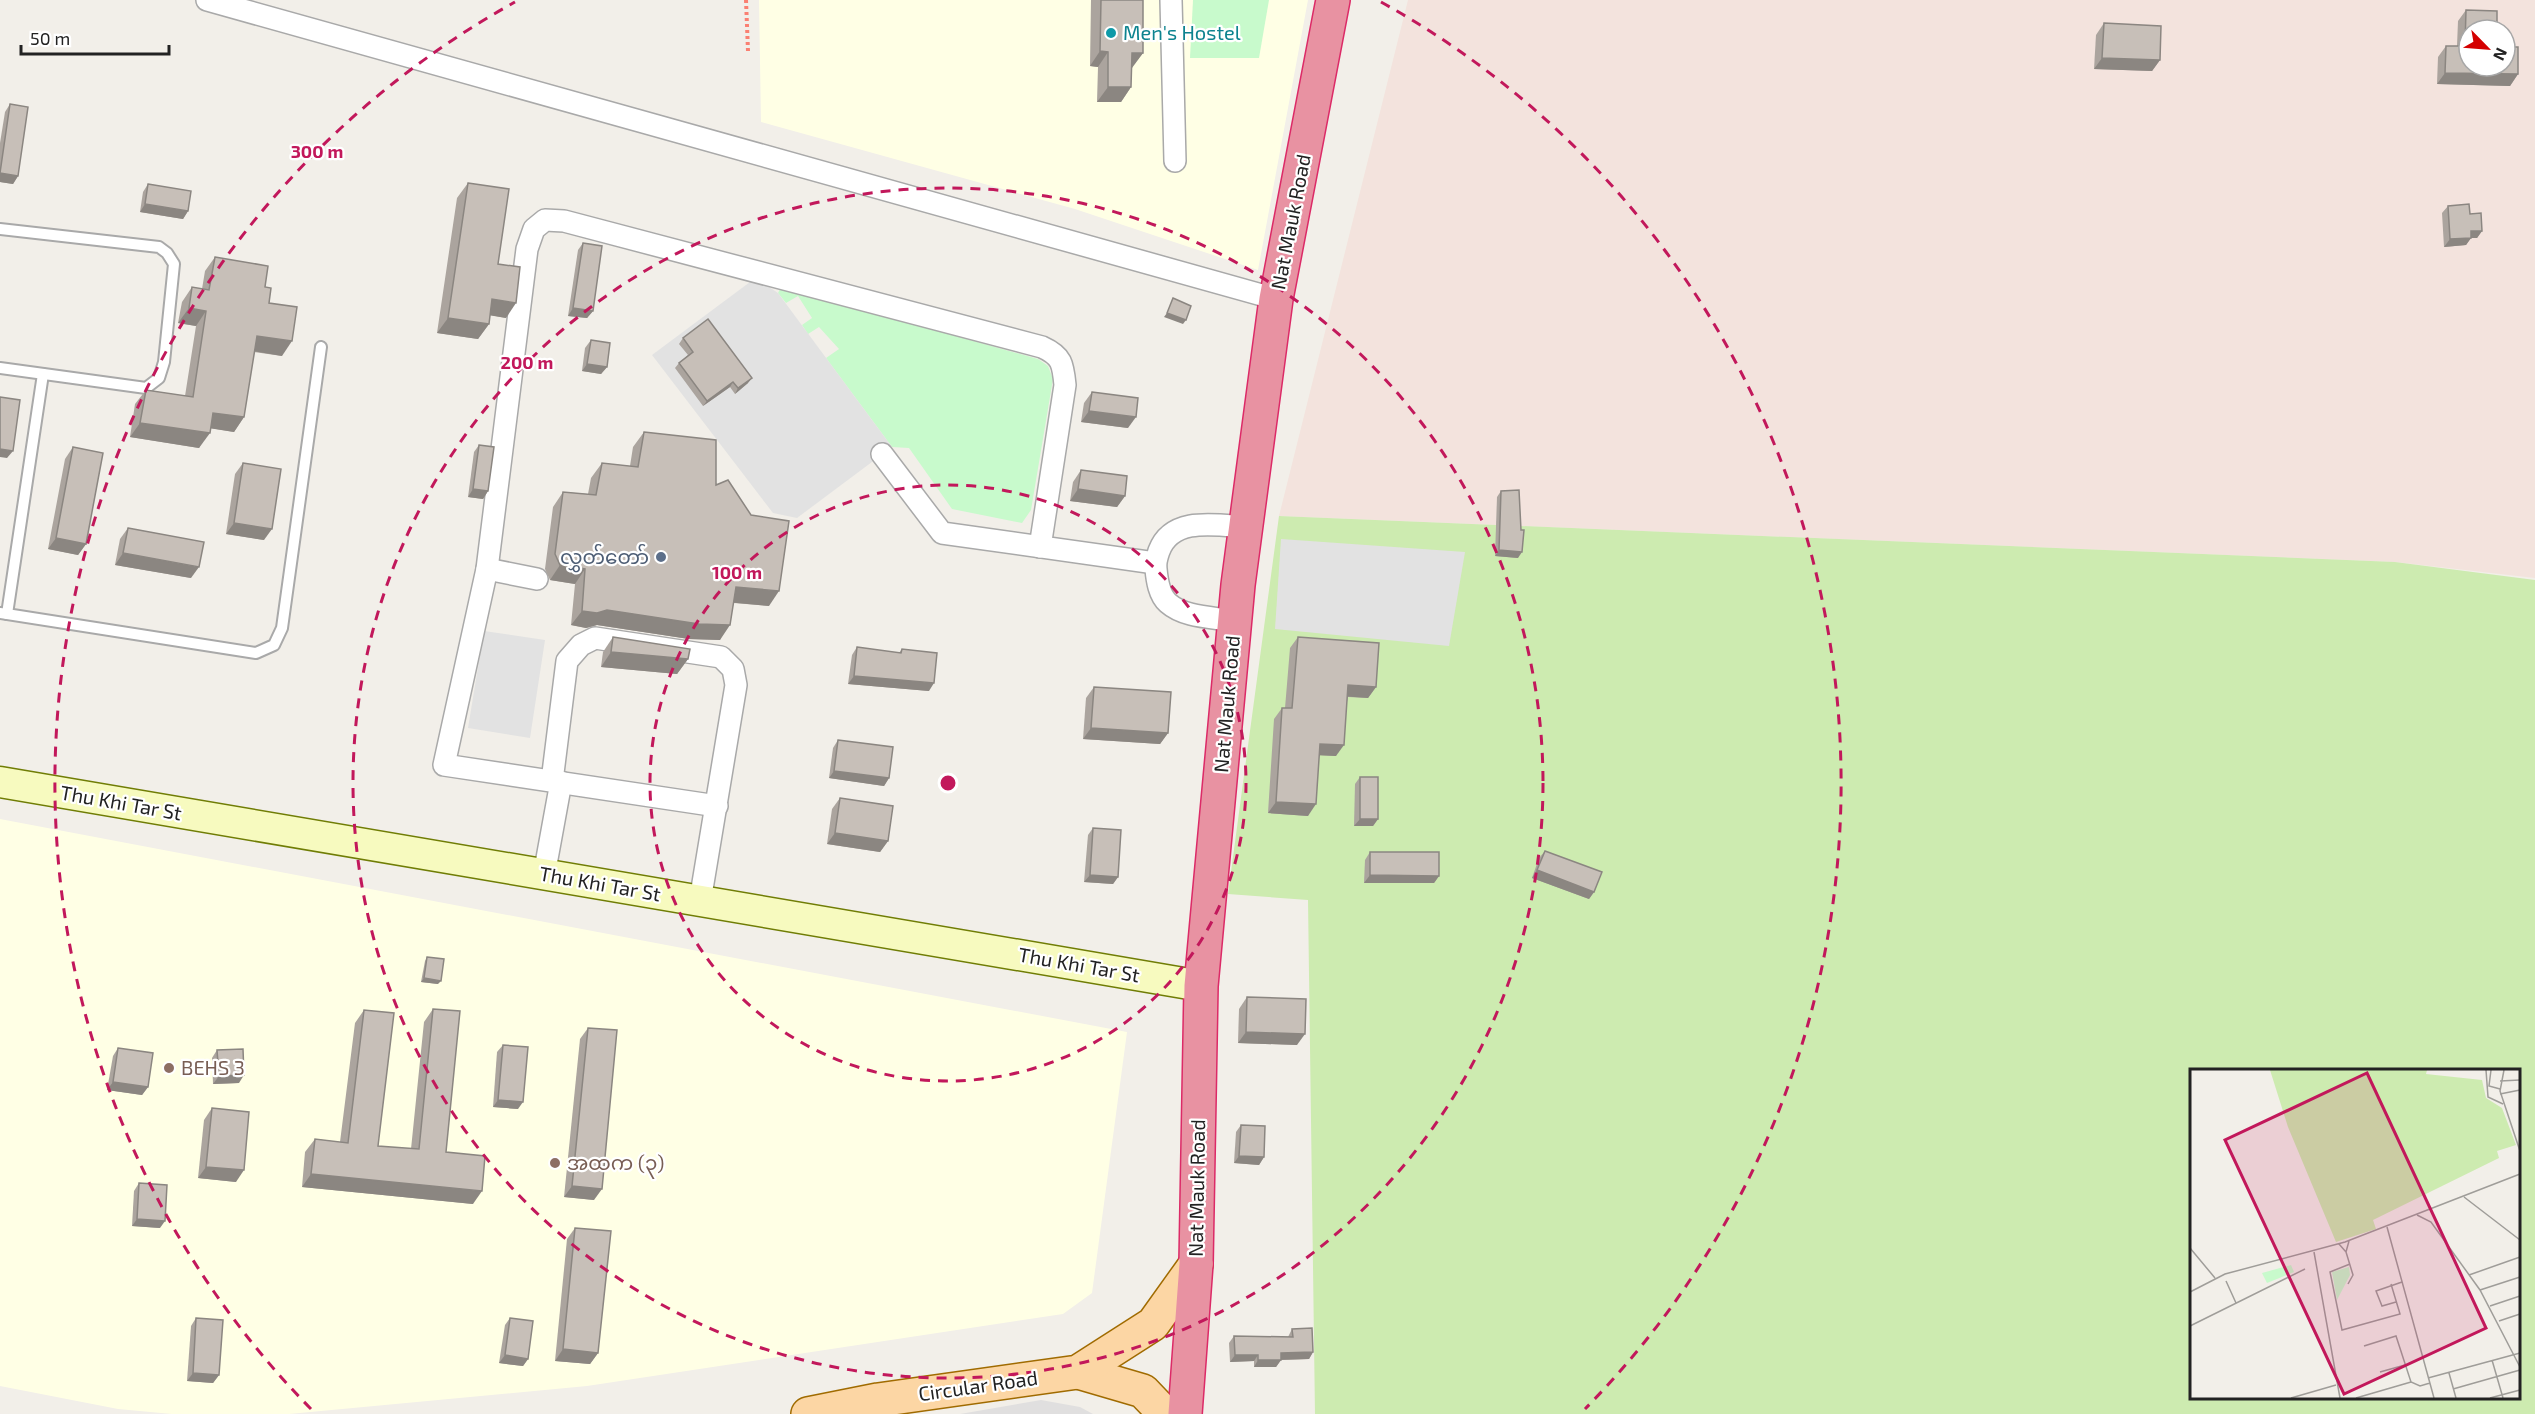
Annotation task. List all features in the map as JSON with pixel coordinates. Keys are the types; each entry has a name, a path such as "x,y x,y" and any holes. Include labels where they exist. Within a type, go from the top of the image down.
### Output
{"highway":[{"name":"Nat Mauk Road","path":"1185,1414 1196,1263 1201,986 1234,621 1276,299 1333,0"}],"main road":[{"path":"1078,1372 1153,1324 1196,1263"},
{"path":"1078,1372 1143,1391 1165,1414"},
{"name":"Circular Road","path":"808,1414 878,1400 1078,1372"}],"street":[{"path":"207,0 1276,299"},
{"path":"1172,0 1175,161"},
{"path":"717,806 444,765 488,569 526,249 534,229 545,220 564,221 1042,347 1056,353 1064,368 1065,385 1040,547"},
{"path":"882,454 942,533 1155,563"},
{"path":"1234,621 1186,613 1167,602 1157,583 1155,563 1162,543 1178,530 1200,524 1245,527"},
{"path":"488,569 537,579"},
{"path":"544,875 556,782 567,661 581,645 595,638 721,657 733,669 736,685 700,901"},
{"name":"Thu Khi Tar St","path":"0,782 1201,986"}],"lane":[{"path":"0,229 159,248 174,264 164,362 159,378 146,388 0,368"},
{"path":"43,374 3,614 256,653 274,645 282,628 321,347"}],"path":[{"path":"746,0 748,51"}],"shaded area":[{"path":"759,0 1308,0 1258,270 1075,209 761,122"},
{"path":"1408,0 2535,0 2535,578 2395,562 1279,516"},
{"path":"750,282 763,283 778,293 892,447 797,518 773,513 652,355"},
{"path":"1281,539 1465,552 1449,646 1275,629"},
{"path":"484,631 545,640 530,738 468,728"},
{"name":"အထက (၃)","path":"0,819 1127,1032 1092,1293 1063,1314 587,1386 289,1414 172,1414 118,1409 0,1386"},
{"path":"1041,1400 1080,1407 1093,1414 960,1414"}],"green space":[{"path":"1193,0 1269,0 1259,58 1190,58"},
{"path":"781,287 1038,359 1048,366 1053,379 1031,510 1022,523 952,509 909,448 892,447 826,358 839,349 819,327 808,334 802,325 812,318 798,296 786,303 778,293"},
{"path":"1279,516 2395,562 2535,580 2535,1414 1315,1414 1308,900 1228,894"}],"building":[{"name":"Men's Hostel","path":"1101,0 1143,0 1143,53 1132,53 1131,87 1108,87 1108,52 1100,51"},
{"path":"2466,10 2497,11 2497,18 2466,18"},
{"path":"2104,23 2161,26 2160,60 2102,58"},
{"path":"2446,46 2457,46 2457,73 2445,73"},
{"path":"2517,47 2518,47 2517,74"},
{"path":"10,104 28,107 18,176 0,173"},
{"path":"468,183 509,189 498,264 520,267 516,303 492,299 489,324 448,318"},
{"path":"148,184 191,191 188,211 145,204"},
{"path":"2469,204 2470,214 2481,213 2482,231 2471,231 2471,238 2450,239 2448,206"},
{"path":"583,243 602,246 593,311 573,308"},
{"path":"215,257 268,266 265,287 271,288 269,303 297,307 292,341 257,336 244,417 213,413 210,433 140,423 146,390 193,397 206,311 189,308 192,287 209,290"},
{"path":"1173,298 1191,306 1186,320 1167,313"},
{"path":"708,319 752,378 738,388 733,382 707,401 679,363 693,352 683,338"},
{"path":"591,340 610,343 607,367 587,364"},
{"path":"1092,392 1138,398 1136,417 1089,411"},
{"path":"0,397 20,400 13,451 0,449"},
{"name":"လွှတ်တော်","path":"644,432 716,440 716,485 728,480 751,515 789,521 779,591 736,587 730,625 699,624 607,610 597,613 582,611 585,569 560,565 555,554 563,492 596,495 602,463 638,467"},
{"path":"479,445 494,447 488,491 473,489"},
{"path":"73,447 103,453 86,544 56,538"},
{"path":"243,463 281,469 272,529 234,523"},
{"path":"1081,470 1127,476 1125,496 1078,489"},
{"path":"1519,490 1521,530 1524,530 1522,552 1499,550 1501,491"},
{"path":"128,528 204,542 199,567 123,553"},
{"path":"613,637 690,649 688,659 611,652"},
{"path":"1298,637 1379,643 1376,687 1348,685 1344,745 1320,744 1316,804 1276,802 1282,708 1292,708"},
{"path":"857,647 901,653 902,649 937,653 934,683 854,676"},
{"path":"1094,687 1171,692 1168,733 1091,728"},
{"path":"838,740 893,747 889,778 834,771"},
{"path":"1360,777 1378,777 1378,819 1360,819"},
{"path":"840,798 893,806 888,841 835,833"},
{"path":"1093,828 1121,830 1118,877 1090,875"},
{"path":"1545,851 1602,872 1594,892 1537,870"},
{"path":"1370,852 1439,852 1439,876 1370,875"},
{"path":"427,957 444,959 441,981 424,978"},
{"path":"1247,997 1306,999 1305,1034 1246,1032"},
{"path":"433,1009 460,1011 446,1152 485,1156 482,1191 311,1174 315,1139 348,1143 364,1010 394,1013 378,1146 419,1149"},
{"path":"588,1028 617,1030 602,1189 572,1186"},
{"path":"503,1045 528,1047 523,1102 498,1100"},
{"path":"118,1048 153,1053 148,1087 113,1082"},
{"path":"243,1049 244,1075 219,1076 217,1050"},
{"path":"212,1108 249,1112 244,1170 206,1167"},
{"path":"1241,1125 1265,1126 1264,1157 1239,1156"},
{"path":"139,1183 167,1185 165,1221 137,1219"},
{"path":"575,1228 611,1231 598,1353 563,1349"},
{"path":"196,1318 223,1320 219,1375 193,1373"},
{"path":"510,1318 533,1321 528,1359 505,1355"},
{"path":"1312,1328 1313,1352 1281,1353 1281,1360 1258,1360 1258,1355 1235,1355 1234,1336 1293,1337 1292,1329"}],"place":[{"name":"Men's Hostel","path":"1111,33"},
{"name":"လွှတ်တော်","path":"661,557"},
{"name":"BEHS 3","path":"169,1068"},
{"name":"အထက (၃)","path":"555,1163"}]}
